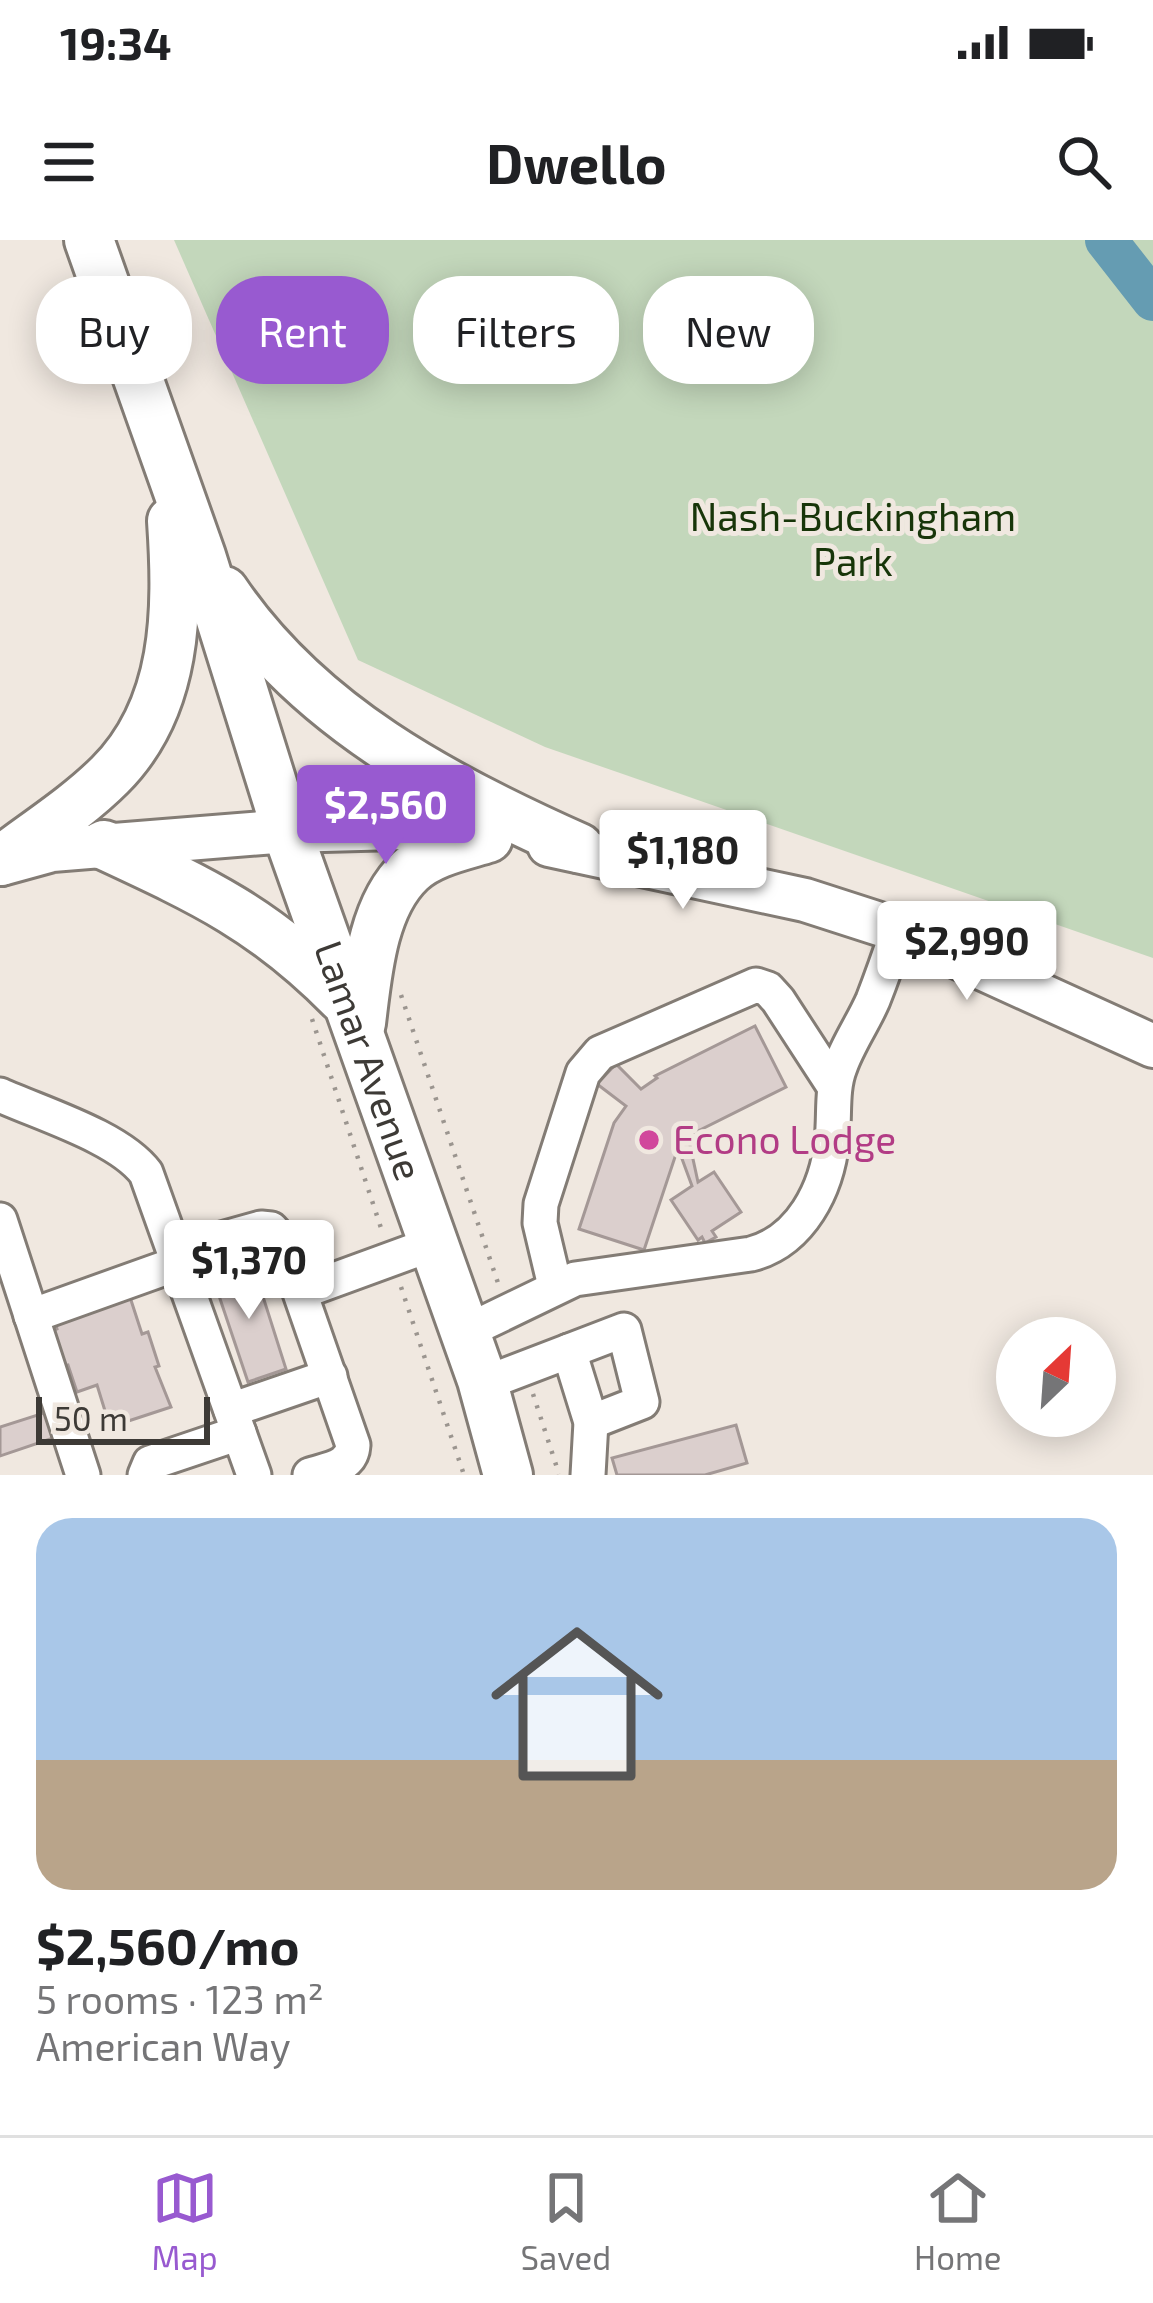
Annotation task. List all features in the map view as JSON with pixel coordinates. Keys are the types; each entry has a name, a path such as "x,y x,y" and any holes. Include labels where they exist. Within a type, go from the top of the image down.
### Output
{"highway":[{"name":"Lamar Avenue","path":"89,240 201,556 287,831 435,1243 486,1321 504,1376 508,1475"},
{"path":"0,863 110,775 135,745 158,704 174,629 167,456"},
{"path":"201,556 244,620 304,682 370,739 473,801 579,848"},
{"path":"355,1019 369,959 396,890 409,872 428,859 488,838"},
{"path":"104,845 239,911 310,966 355,1019"}],"main road":[{"path":"0,863 52,850 104,845 397,828 579,848 805,900 898,930 1153,1046"}],"lane":[{"path":"486,1321 555,1286 585,1277 752,1254 782,1241 809,1208 827,1169 834,1086 872,1004 898,930"},
{"path":"555,1286 540,1223 541,1204 583,1073 600,1053 756,985 778,1000 834,1086"},
{"path":"4,1098 138,1162 153,1187 254,1475"},
{"path":"0,1220 18,1299 83,1475"},
{"path":"18,1299 177,1257 255,1228 272,1229 282,1241 301,1292 354,1450 345,1463 310,1475"},
{"path":"301,1292 435,1243"},
{"path":"504,1376 624,1330 642,1402 591,1422"},
{"path":"568,1351 591,1422 588,1475"},
{"path":"145,1475 150,1463 330,1376"}],"path":[{"path":"401,995 486,1321"},
{"path":"504,1376 560,1475"}],"green space":[{"name":"Nash-Buckingham Park","path":"174,240 1153,240 1153,958 545,747 358,660 237,384 389,384 389,276 216,276 216,336"}],"building":[{"name":"Econo Lodge","path":"755,1026 786,1087 688,1136 698,1182 714,1172 741,1212 712,1231 716,1237 705,1243 702,1237 698,1240 671,1200 692,1186 678,1148 644,1250 579,1229 614,1123 626,1106 597,1084 616,1064 641,1089 655,1076"},
{"path":"252,1262 286,1369 248,1382 212,1275"},
{"path":"129,1294 142,1334 148,1332 171,1407 110,1427 97,1385 77,1392 68,1365 60,1367 48,1333 57,1329 55,1322"},
{"path":"50,1411 59,1436 0,1456 0,1427"},
{"path":"736,1425 747,1463 705,1475 617,1475 612,1458"}],"waterway":[{"path":"1106,240 1153,300"}],"place":[{"name":"Econo Lodge","path":"649,1140"}]}
